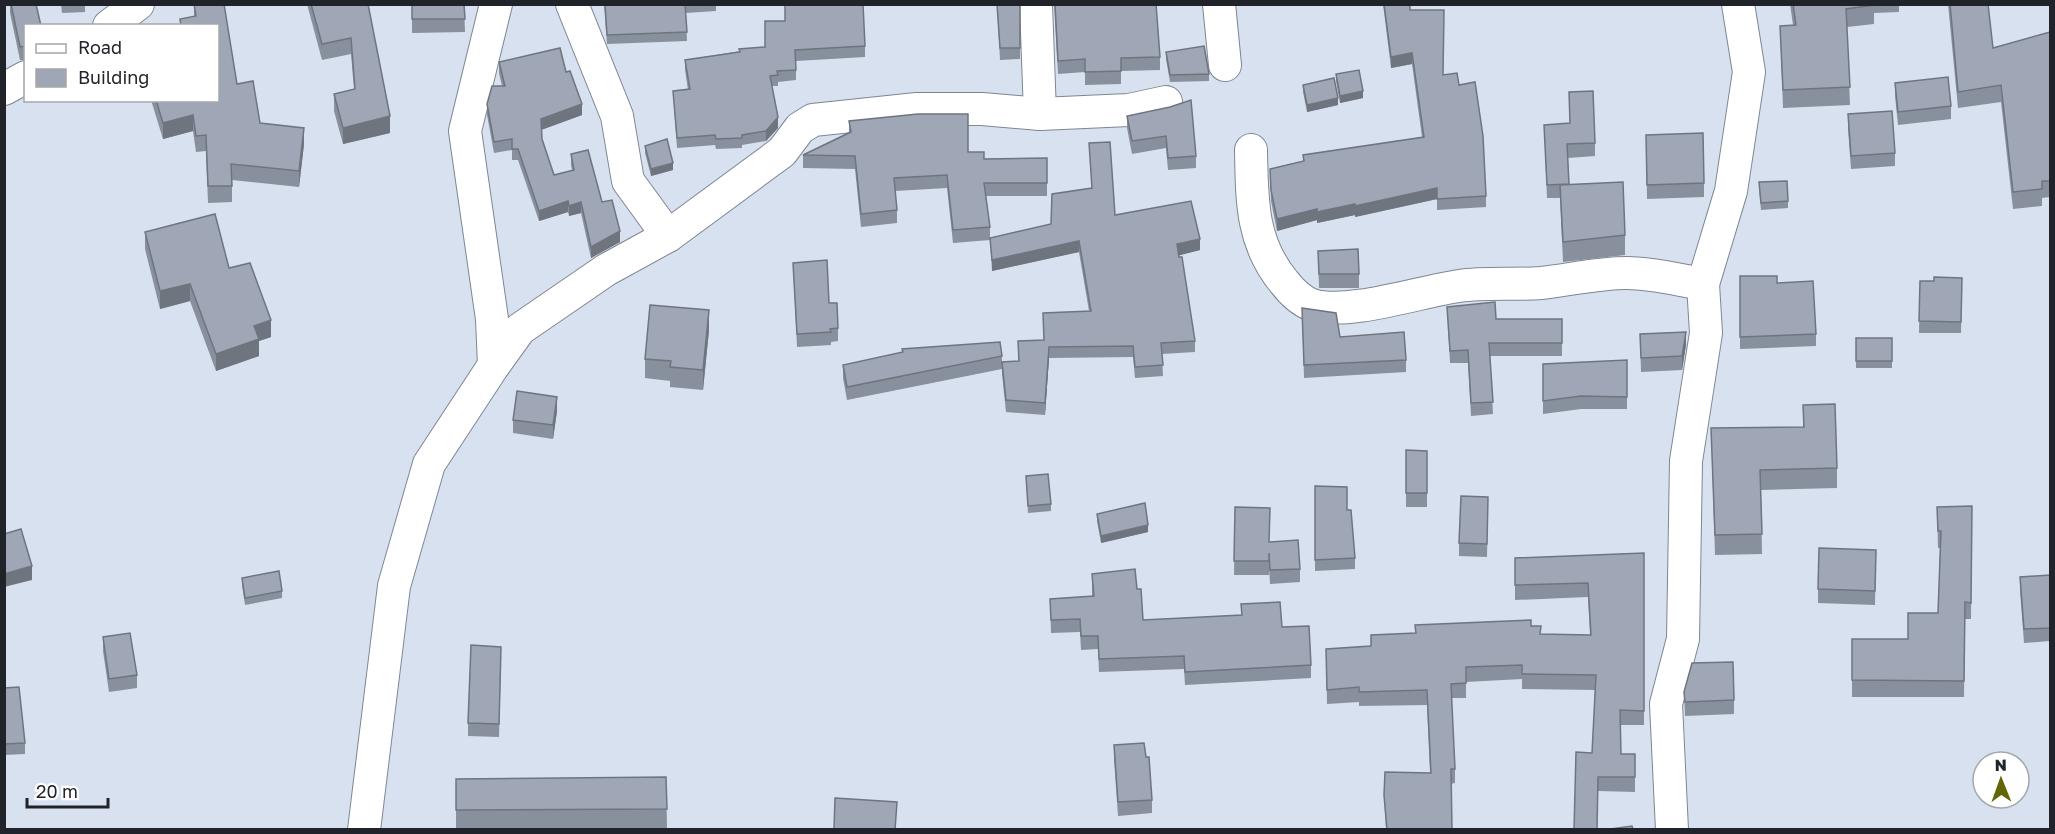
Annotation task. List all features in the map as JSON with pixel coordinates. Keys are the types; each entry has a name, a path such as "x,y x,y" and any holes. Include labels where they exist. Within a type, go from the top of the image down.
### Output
{"street":[{"path":"112,24 138,4"},
{"path":"494,365 492,319 465,130 496,4"},
{"path":"572,4 616,116 628,181 668,236"},
{"path":"1035,4 1040,114"},
{"path":"1219,4 1225,65"},
{"path":"1672,830 1666,704 1683,639 1686,461 1706,333 1703,284 1731,191 1749,72 1738,4"},
{"path":"4,89 24,78"},
{"path":"364,830 394,586 429,464 520,329 606,270 668,236 782,153 800,128 813,120 917,109 982,109 1040,114 1129,110 1166,102"},
{"path":"1251,150 1252,200 1259,240 1269,264 1293,292 1311,305 1329,308 1405,299 1460,286 1541,283 1626,273 1650,274 1703,284"}],"building":[{"path":"11,4 36,4 41,24 24,24 24,46 20,47"},
{"path":"194,4 224,4 237,84 253,81 260,123 304,128 299,171 231,164 232,186 208,186 206,135 196,136 193,115 163,123 157,102 219,102 219,24 181,24 180,19 196,16"},
{"path":"311,4 368,4 390,116 343,128 334,94 355,89 351,38 322,44"},
{"path":"412,4 464,4 465,19 412,19"},
{"path":"605,4 685,4 687,32 607,35"},
{"path":"785,4 863,4 865,46 795,50 796,70 777,71 778,75 770,76 778,117 766,131 742,135 742,138 716,139 715,135 677,138 673,91 690,89 685,60 740,52 739,49 765,47 765,21 785,21"},
{"path":"997,4 1020,4 1020,48 1000,48"},
{"path":"1055,4 1156,4 1160,57 1121,58 1121,71 1085,72 1085,59 1058,61"},
{"path":"1384,4 1410,4 1410,10 1444,10 1443,75 1457,73 1459,85 1475,82 1483,136 1486,196 1437,199 1437,188 1355,206 1355,204 1317,212 1317,209 1277,219 1271,190 1270,169 1304,161 1303,155 1424,137 1412,53 1391,57"},
{"path":"1793,4 1874,4 1846,9 1850,87 1783,90 1780,26 1796,25"},
{"path":"1950,4 1988,4 1993,48 2050,32 2050,181 2042,181 2042,189 2013,192 2001,85 1958,92"},
{"path":"1204,46 1209,74 1170,75 1166,52"},
{"path":"560,48 566,72 570,71 582,104 541,119 542,139 554,175 574,170 571,154 588,150 602,202 612,200 620,231 591,247 581,202 569,206 568,201 539,211 518,149 512,149 512,139 494,142 487,104 492,86 505,86 499,62"},
{"path":"1359,70 1363,91 1340,96 1336,74"},
{"path":"1948,77 1951,106 1898,112 1895,83"},
{"path":"1334,78 1338,98 1307,105 1303,85"},
{"path":"1593,91 1595,143 1567,144 1569,184 1547,185 1544,125 1570,123 1569,92"},
{"path":"1191,100 1196,156 1168,158 1166,136 1132,141 1127,116"},
{"path":"1892,111 1895,153 1851,156 1848,114"},
{"path":"918,114 968,114 968,152 984,152 984,159 1047,158 1047,183 984,183 990,227 953,230 947,175 894,178 897,210 861,214 855,156 803,155 851,132 849,121"},
{"path":"1703,133 1704,183 1647,185 1646,135"},
{"path":"667,139 673,163 651,169 645,146"},
{"path":"1110,142 1115,215 1191,201 1200,239 1177,244 1179,257 1182,257 1195,341 1161,343 1163,365 1135,367 1133,346 1049,347 1045,403 1006,400 1002,362 1019,361 1018,341 1044,340 1043,313 1091,311 1079,241 992,260 990,238 1051,224 1052,194 1092,188 1089,143"},
{"path":"1787,181 1788,201 1761,203 1759,182"},
{"path":"1623,182 1625,235 1563,242 1560,185"},
{"path":"215,214 229,268 250,263 271,320 254,326 259,339 216,354 190,284 160,291 145,232"},
{"path":"1358,249 1359,274 1319,274 1318,251"},
{"path":"827,260 829,303 837,303 838,328 830,329 831,332 797,334 793,263"},
{"path":"1740,276 1777,276 1777,283 1813,281 1816,334 1740,337"},
{"path":"1934,277 1962,278 1961,322 1919,321 1920,281 1934,281"},
{"path":"1495,302 1496,319 1562,319 1562,343 1489,343 1493,402 1471,403 1468,350 1450,351 1447,307"},
{"path":"650,305 709,310 703,370 670,367 671,361 645,359"},
{"path":"1302,308 1336,313 1340,337 1404,332 1406,360 1304,365"},
{"path":"1686,332 1682,356 1641,358 1640,334"},
{"path":"1856,338 1892,338 1892,361 1856,361"},
{"path":"1000,342 1002,356 847,387 843,365 903,352 902,349"},
{"path":"1627,360 1627,397 1581,396 1543,401 1543,364"},
{"path":"517,391 557,397 553,425 513,420"},
{"path":"1835,404 1837,468 1760,470 1762,534 1715,535 1711,428 1804,427 1803,405"},
{"path":"1406,450 1427,451 1427,493 1406,493"},
{"path":"1048,474 1051,504 1028,506 1026,476"},
{"path":"1315,486 1347,487 1347,510 1351,510 1355,558 1315,560"},
{"path":"1461,496 1488,497 1487,544 1459,543"},
{"path":"1145,503 1148,525 1101,536 1097,514"},
{"path":"1972,506 1971,603 1965,602 1964,681 1852,680 1852,639 1908,639 1908,613 1938,613 1941,531 1938,531 1937,507"},
{"path":"1235,507 1270,508 1269,542 1298,540 1300,569 1270,570 1269,553 1269,561 1234,561"},
{"path":"21,529 32,566 4,574 4,534"},
{"path":"1819,548 1876,550 1875,591 1818,589"},
{"path":"1644,553 1644,711 1620,710 1621,754 1635,754 1635,777 1598,777 1597,830 1574,830 1576,752 1592,753 1596,675 1522,674 1522,665 1466,667 1466,683 1451,684 1455,769 1451,769 1452,830 1387,830 1385,772 1431,773 1427,690 1359,692 1359,687 1327,690 1326,649 1371,646 1371,635 1416,633 1415,625 1531,620 1531,626 1541,626 1540,634 1591,635 1588,583 1515,585 1515,558"},
{"path":"1135,569 1137,589 1141,589 1143,620 1242,615 1241,604 1280,602 1282,627 1309,626 1311,665 1185,672 1184,656 1099,659 1098,636 1081,636 1080,619 1051,620 1050,599 1094,596 1092,574"},
{"path":"279,571 282,591 245,598 242,578"},
{"path":"2050,575 2050,628 2024,629 2020,577"},
{"path":"130,633 137,675 109,679 103,637"},
{"path":"471,645 501,647 499,724 468,723"},
{"path":"1733,662 1734,700 1685,702 1684,692 1692,663"},
{"path":"19,687 25,743 4,744 4,688"},
{"path":"1144,743 1146,757 1149,757 1152,800 1118,802 1114,745"},
{"path":"666,777 667,809 456,810 456,779"},
{"path":"835,798 897,802 895,830 834,830"},
{"path":"1632,826 1633,830 1603,830"}]}
